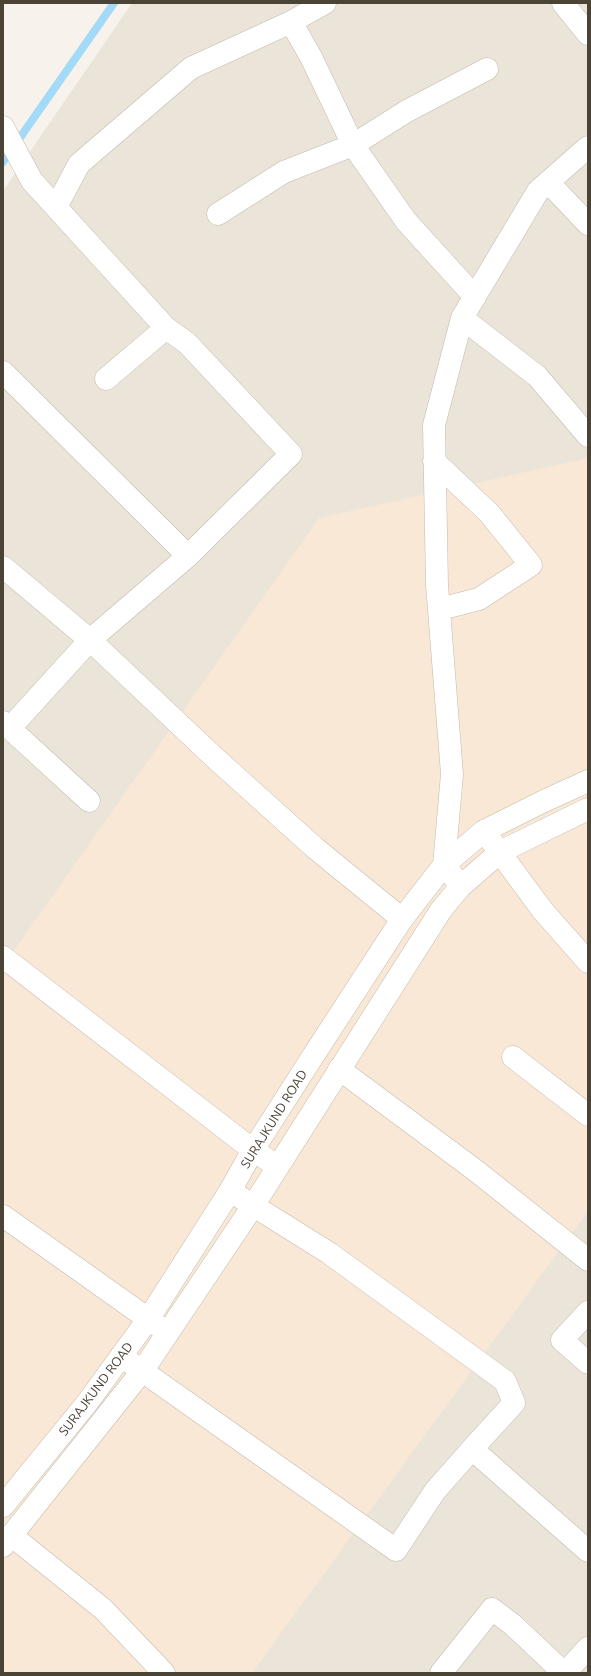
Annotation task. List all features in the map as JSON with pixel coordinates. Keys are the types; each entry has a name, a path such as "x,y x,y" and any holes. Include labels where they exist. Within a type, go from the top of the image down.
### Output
{"street":[{"path":"56,207 79,164 191,68 291,22 325,3"},
{"path":"563,3 588,34"},
{"path":"291,22 310,57 353,145 406,221 475,297"},
{"path":"218,214 284,172 353,145 407,111 487,69"},
{"path":"9,138 32,181 166,328 187,343 291,454 188,556 90,640 6,725 89,801"},
{"path":"461,886 444,865 452,774 440,609 434,425 462,318 538,191 588,147"},
{"path":"548,182 588,224"},
{"path":"462,318 537,376 588,436"},
{"path":"106,379 166,328"},
{"path":"3,372 188,556"},
{"path":"434,461 489,513 531,565 479,599 440,609"},
{"path":"3,567 90,640 215,758 315,848 402,919 424,935"},
{"name":"SURAJKUND ROAD","path":"3,1506 86,1403 149,1318 230,1191 253,1150 402,919 444,865 484,831 588,781"},
{"path":"164,1673 103,1609 6,1537 143,1370 253,1206 440,910 461,886 500,852 588,809"},
{"path":"484,831 543,911 588,962"},
{"path":"3,957 253,1150 277,1166"},
{"path":"512,1057 588,1115"},
{"path":"339,1069 586,1254"},
{"path":"121,1356 143,1370 396,1550 435,1491 514,1403 505,1381 329,1253 230,1191"},
{"path":"3,1216 149,1318 168,1333"},
{"path":"588,1312 562,1340 588,1363"},
{"path":"472,1449 588,1551"},
{"path":"441,1673 492,1609 514,1625 564,1673 588,1648"}],"shaded area":[{"path":"132,3 588,3 588,1673 3,1673 3,191"},
{"path":"588,458 588,1211 252,1673 3,1673 3,966 319,518"}],"waterway":[{"path":"3,162 114,3"}]}
